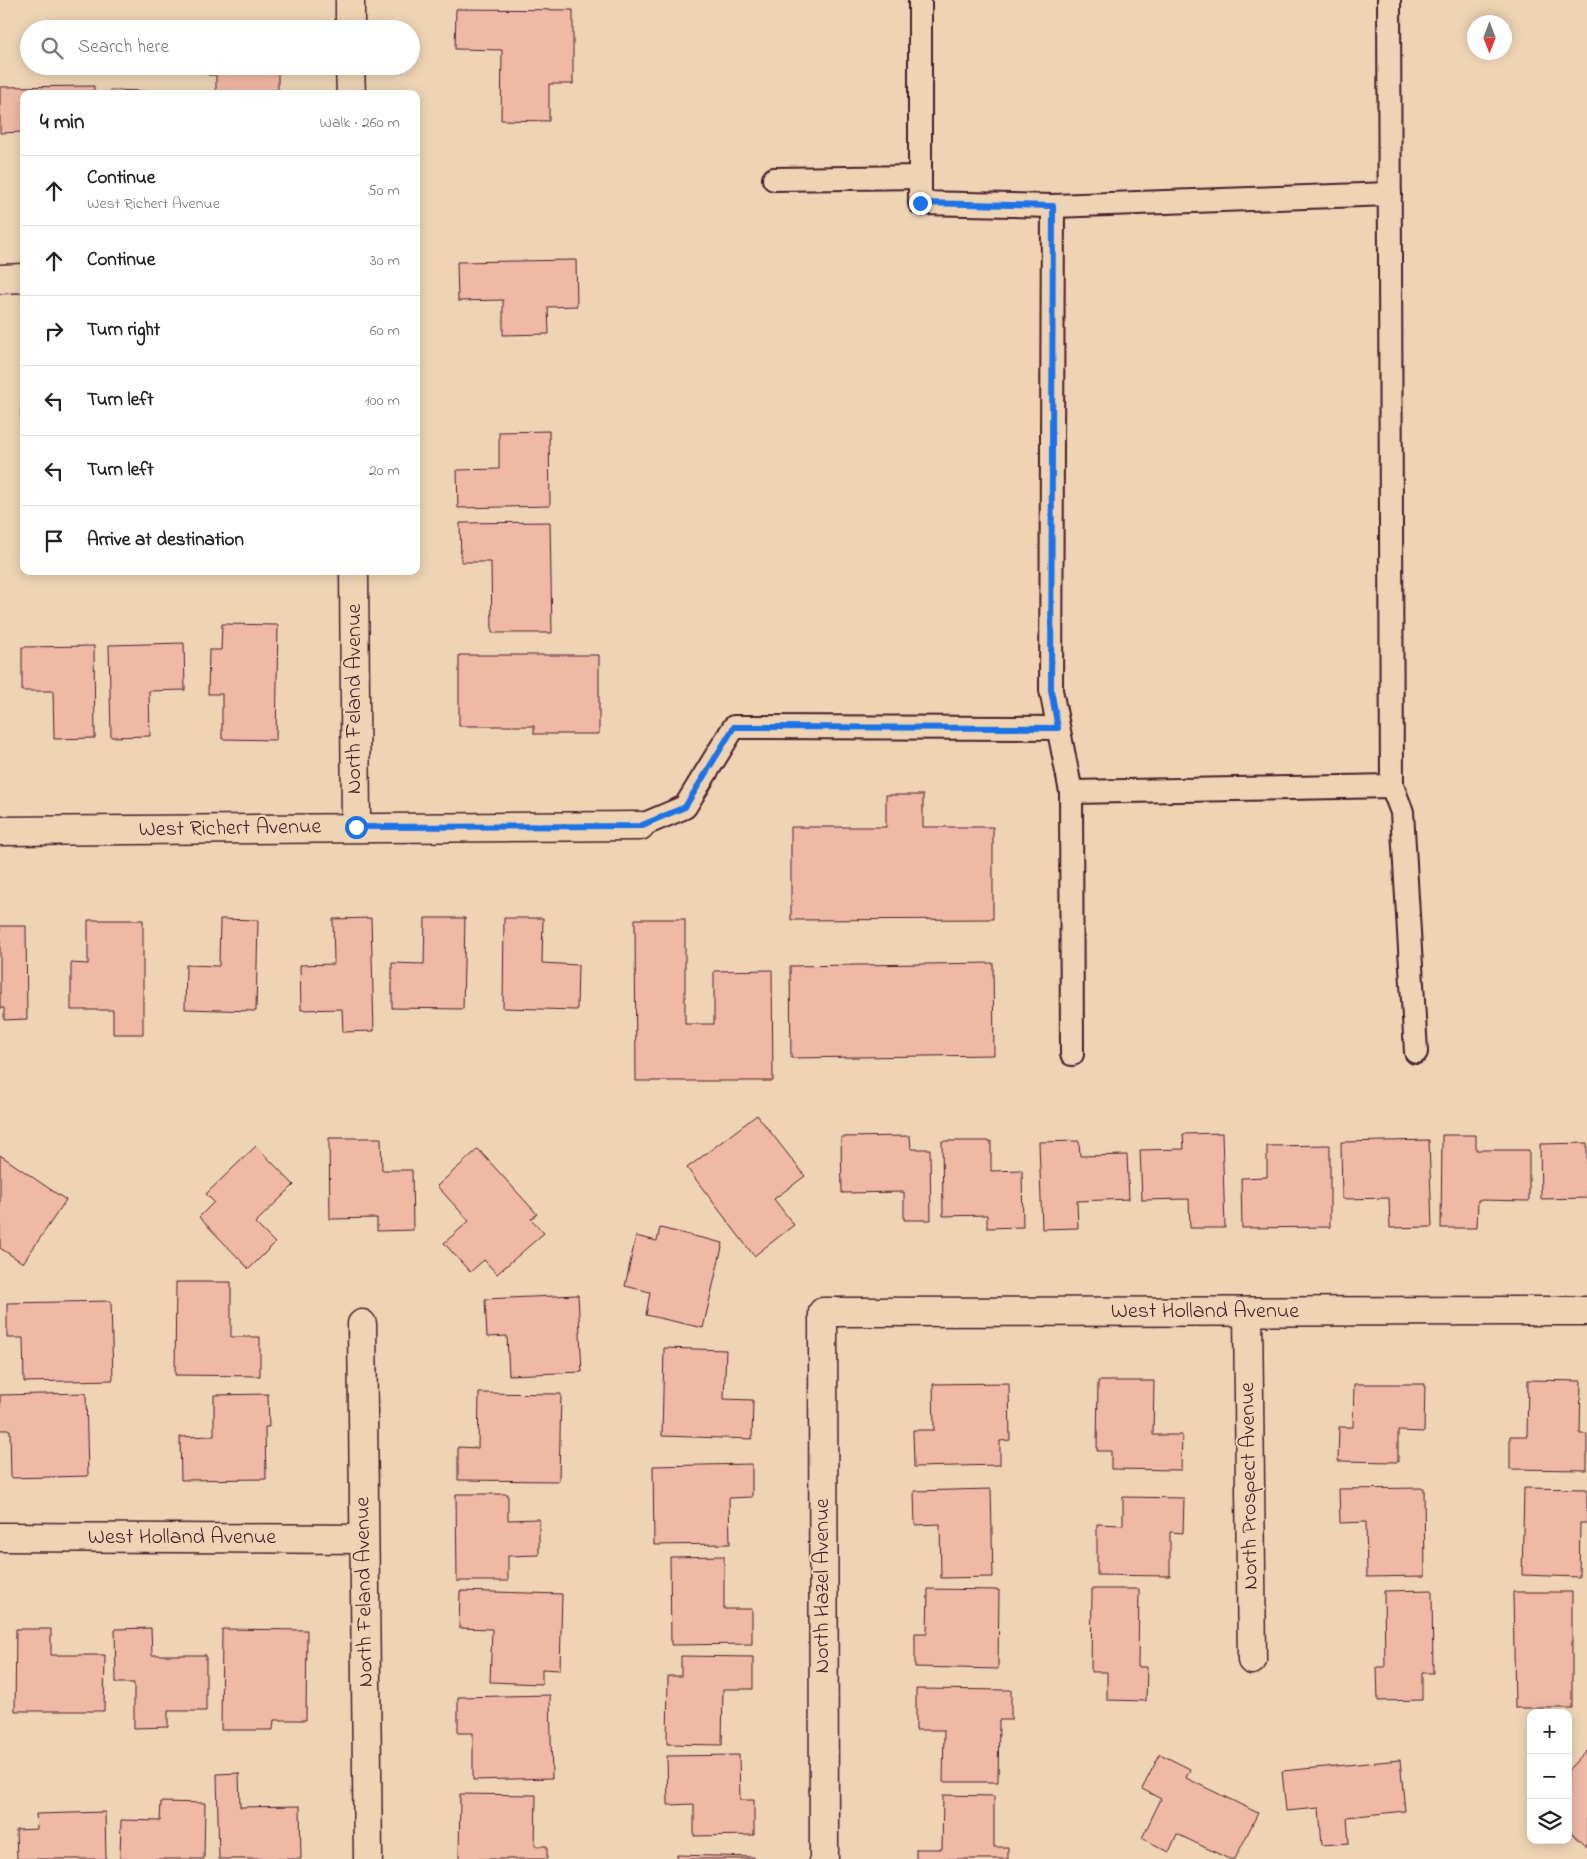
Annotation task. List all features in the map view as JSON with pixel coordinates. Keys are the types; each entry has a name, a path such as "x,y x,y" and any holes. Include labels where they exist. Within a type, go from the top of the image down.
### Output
{"street":[{"path":"350,0 350,20"},
{"path":"350,75 350,90"},
{"path":"0,279 20,278"},
{"name":"North Feland Avenue","path":"354,575 356,827"},
{"name":"West Richert Avenue","path":"0,831 640,826"},
{"name":"West Holland Avenue","path":"822,1312 1587,1311"},
{"name":"North Hazel Avenue","path":"822,1312 824,1859"},
{"name":"North Prospect Avenue","path":"1248,1312 1252,1660"},
{"name":"North Feland Avenue","path":"362,1324 368,1859"},
{"name":"West Holland Avenue","path":"0,1537 364,1538"}],"lane":[{"path":"920,0 920,203 1053,206 1390,194"},
{"path":"1389,0 1392,786 1402,812 1416,1052"},
{"path":"774,179 920,177"},
{"path":"1053,206 1051,690 1071,792 1072,1054"},
{"path":"640,826 685,807 734,727 1058,728"},
{"path":"1071,792 1392,786"}],"building":[{"path":"456,9 573,10 573,84 549,84 549,121 501,120 502,50 455,49"},
{"path":"216,75 278,75 278,90 216,90"},
{"path":"94,86 94,90 20,90 20,132 0,133 0,87"},
{"path":"576,260 577,306 548,307 549,334 503,335 503,300 458,301 457,262"},
{"path":"549,431 550,506 458,508 457,470 499,469 499,432"},
{"path":"550,522 552,633 492,633 491,562 461,562 460,523"},
{"path":"222,624 278,625 276,740 222,739 222,694 208,694 209,650 221,650"},
{"path":"184,643 185,690 149,691 150,736 111,737 109,645"},
{"path":"94,646 95,738 54,739 53,691 22,691 22,647"},
{"path":"459,655 599,655 599,734 534,734 534,726 459,726"},
{"path":"886,795 923,795 923,827 993,827 993,919 791,920 791,827 886,827"},
{"path":"371,918 374,1031 343,1032 342,1009 301,1010 300,965 334,964 333,919"},
{"path":"425,918 465,918 463,1009 392,1008 392,963 424,964"},
{"path":"504,918 543,918 542,963 578,965 577,1010 503,1008"},
{"path":"220,919 258,920 256,1011 185,1009 186,965 219,966"},
{"path":"635,919 685,919 685,1024 714,1024 714,971 772,970 773,1081 636,1081"},
{"path":"88,920 143,920 143,1034 113,1034 113,1010 71,1010 71,963 88,964"},
{"path":"0,926 26,926 27,1019 4,1020 4,1008 0,1008"},
{"path":"993,963 994,1055 791,1058 790,966"},
{"path":"757,1115 805,1176 774,1199 794,1225 754,1256 687,1168"},
{"path":"1222,1133 1225,1228 1190,1228 1189,1199 1142,1200 1140,1150 1184,1149 1183,1134"},
{"path":"1442,1135 1476,1135 1476,1150 1529,1150 1529,1201 1478,1200 1477,1228 1441,1228"},
{"path":"910,1136 911,1149 930,1149 931,1220 904,1220 904,1192 842,1193 841,1137"},
{"path":"329,1138 381,1138 382,1170 412,1170 413,1230 377,1231 377,1218 330,1219"},
{"path":"1429,1140 1432,1227 1390,1228 1389,1198 1342,1199 1341,1142"},
{"path":"942,1141 991,1141 991,1171 1022,1170 1023,1227 987,1228 987,1215 943,1216"},
{"path":"1079,1141 1080,1156 1127,1155 1129,1199 1077,1201 1078,1228 1042,1229 1039,1142"},
{"path":"1587,1143 1587,1198 1541,1199 1540,1144"},
{"path":"1330,1145 1330,1227 1242,1228 1241,1178 1267,1177 1267,1146"},
{"path":"256,1146 294,1185 255,1223 275,1243 249,1269 199,1217 214,1202 206,1194"},
{"path":"478,1149 537,1214 531,1219 544,1233 497,1274 484,1260 470,1272 444,1243 469,1221 437,1186"},
{"path":"0,1155 66,1200 23,1263 0,1248"},
{"path":"660,1228 723,1243 703,1328 646,1315 650,1292 625,1286 636,1236 657,1241"},
{"path":"176,1282 231,1282 231,1337 260,1337 260,1376 175,1375"},
{"path":"578,1295 582,1372 509,1375 507,1336 487,1337 485,1299"},
{"path":"111,1301 113,1380 24,1382 23,1338 7,1338 7,1303"},
{"path":"664,1348 726,1350 724,1399 753,1400 752,1439 662,1436"},
{"path":"1528,1380 1581,1381 1580,1434 1587,1434 1587,1470 1510,1469 1510,1436 1527,1436"},
{"path":"1098,1381 1154,1381 1153,1435 1182,1435 1181,1470 1111,1469 1111,1451 1097,1451"},
{"path":"1009,1383 1010,1440 1000,1441 1000,1465 914,1467 913,1430 934,1430 933,1384"},
{"path":"1354,1384 1425,1384 1424,1432 1398,1431 1398,1462 1338,1461 1339,1427 1353,1427"},
{"path":"86,1393 88,1476 11,1478 10,1430 0,1430 0,1395"},
{"path":"479,1393 561,1394 559,1481 458,1480 458,1447 478,1448"},
{"path":"268,1394 269,1427 265,1427 266,1479 181,1480 180,1437 214,1436 214,1395"},
{"path":"752,1464 752,1497 729,1498 730,1544 654,1545 653,1466"},
{"path":"1424,1488 1425,1576 1367,1577 1366,1522 1340,1523 1339,1489"},
{"path":"1524,1488 1587,1489 1587,1523 1580,1523 1579,1577 1522,1575"},
{"path":"991,1489 993,1577 941,1578 940,1524 915,1525 914,1491"},
{"path":"456,1494 508,1494 508,1520 539,1519 539,1555 508,1556 508,1581 457,1581"},
{"path":"1123,1497 1184,1498 1183,1533 1170,1532 1170,1576 1097,1575 1097,1524 1123,1525"},
{"path":"724,1556 724,1609 752,1609 752,1644 671,1645 670,1557"},
{"path":"928,1589 999,1590 998,1669 915,1667 915,1633 927,1633"},
{"path":"1092,1589 1139,1589 1138,1667 1147,1667 1146,1701 1107,1700 1107,1672 1091,1672"},
{"path":"1432,1590 1433,1673 1422,1673 1422,1700 1378,1701 1377,1667 1385,1667 1384,1591"},
{"path":"460,1591 562,1594 560,1670 542,1669 542,1684 490,1682 492,1629 459,1628"},
{"path":"1513,1592 1572,1592 1572,1708 1515,1708"},
{"path":"151,1628 152,1655 206,1655 206,1711 168,1711 168,1727 134,1728 134,1683 116,1683 115,1629"},
{"path":"16,1629 51,1629 51,1655 105,1655 104,1711 15,1711"},
{"path":"222,1629 307,1630 306,1720 274,1720 273,1730 221,1730"},
{"path":"681,1656 753,1657 753,1689 723,1689 722,1745 667,1744 668,1676 681,1676"},
{"path":"916,1689 1011,1690 1011,1720 999,1720 998,1782 943,1782 944,1730 916,1730"},
{"path":"550,1695 552,1778 473,1780 473,1733 458,1733 458,1697"},
{"path":"1587,1750 1587,1847 1572,1833 1572,1766"},
{"path":"1160,1754 1190,1769 1186,1778 1258,1813 1235,1859 1229,1859 1177,1834 1169,1852 1142,1838 1161,1799 1142,1789"},
{"path":"739,1755 740,1800 754,1800 754,1835 694,1836 694,1804 668,1805 667,1756"},
{"path":"1400,1760 1405,1811 1347,1817 1349,1843 1322,1845 1319,1808 1286,1811 1282,1771"},
{"path":"239,1773 240,1807 300,1806 301,1859 219,1859 217,1774"},
{"path":"460,1794 536,1795 535,1846 547,1846 547,1859 459,1859"},
{"path":"943,1795 994,1796 994,1847 1008,1847 1008,1859 916,1859 916,1849 942,1849"},
{"path":"161,1802 205,1803 204,1859 120,1859 121,1820 160,1821"},
{"path":"105,1812 106,1859 17,1859 16,1830 37,1829 36,1814"},
{"path":"677,1855 754,1857 754,1859 677,1859"}],"route":[{"path":"356,827 640,826 685,807 734,727 1058,728 1051,690 1053,206 920,203"}]}
